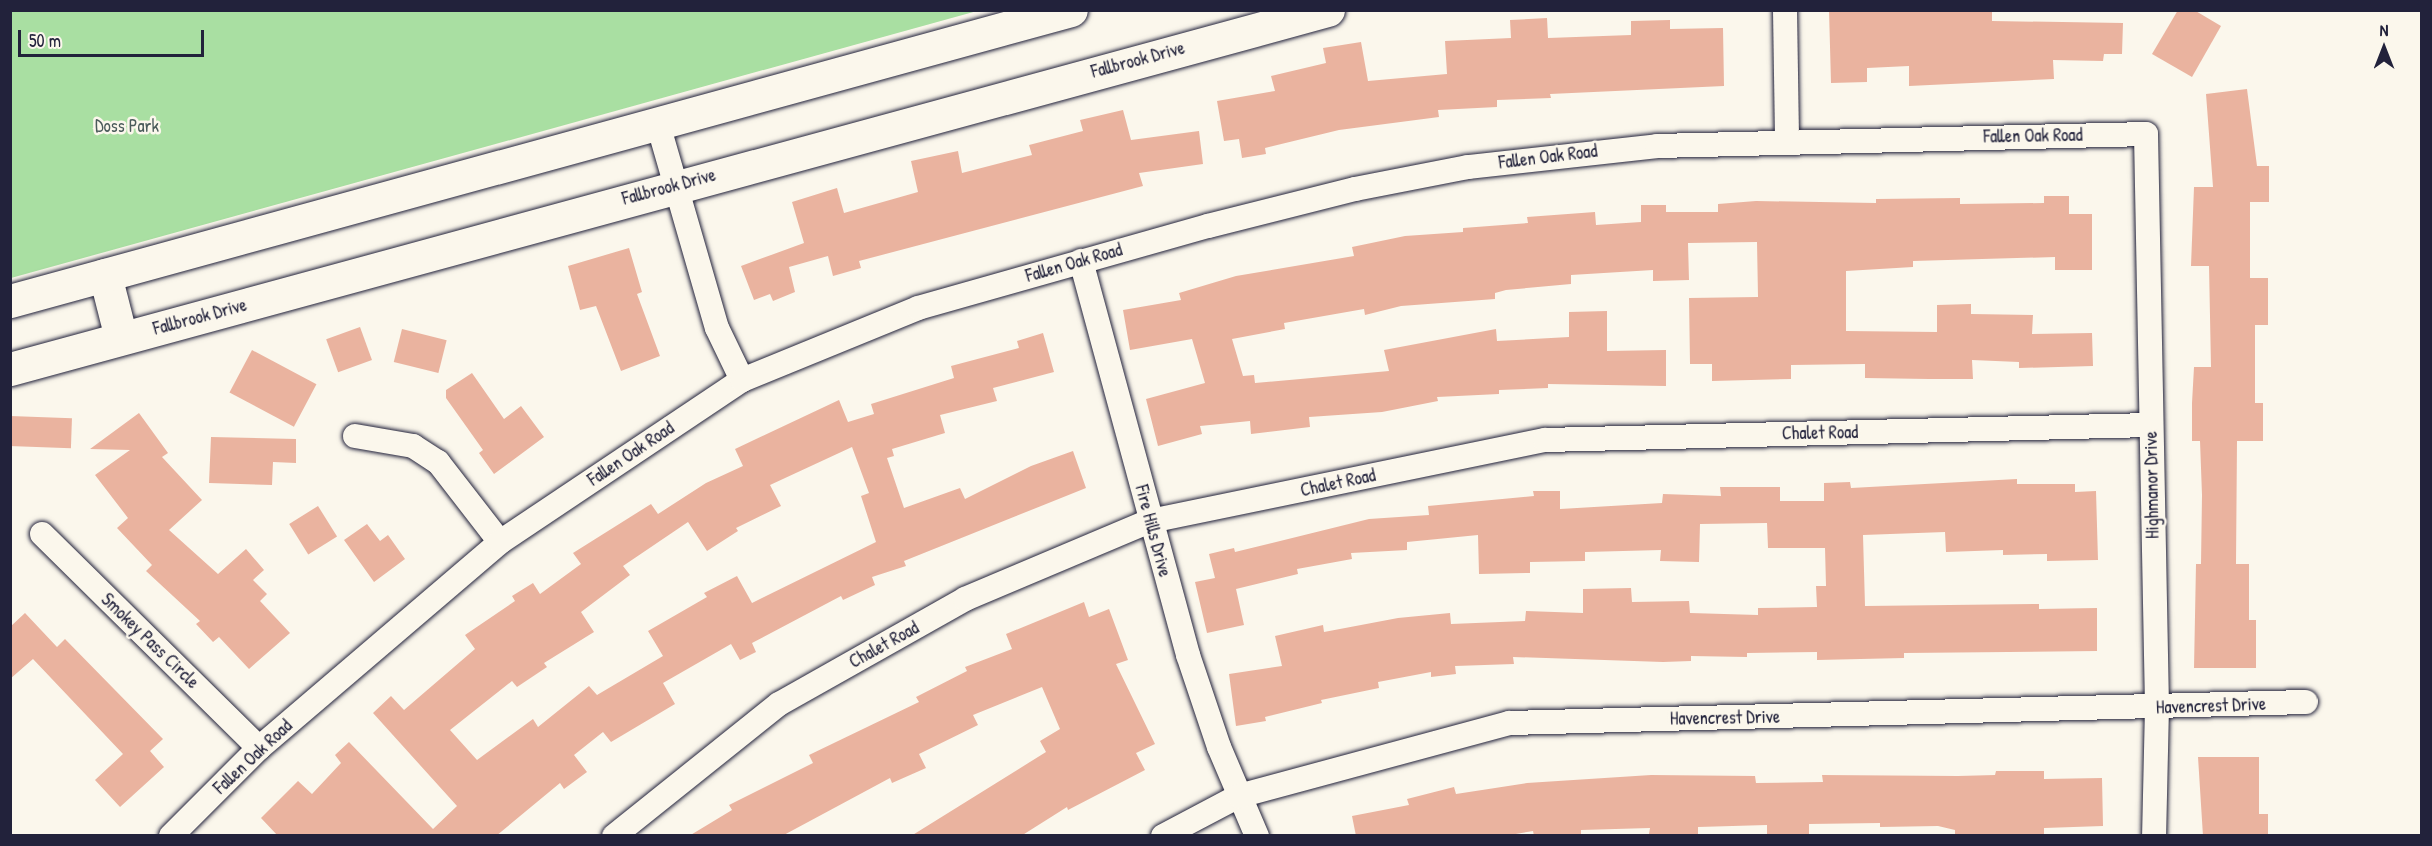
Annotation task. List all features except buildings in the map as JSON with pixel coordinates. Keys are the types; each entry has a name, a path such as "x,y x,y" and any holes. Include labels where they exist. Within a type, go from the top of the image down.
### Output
{"main road":[{"path":"10,301 1071,10"},
{"name":"Fallbrook Drive","path":"10,369 678,184 1224,23 1328,10"},
{"path":"105,275 121,338"}],"street":[{"path":"1785,10 1786,140"},
{"path":"658,124 678,184 717,328 742,380"},
{"name":"Fallen Oak Road","path":"171,836 259,748 500,542 742,380 918,308 1081,261 1355,189 1468,167 1646,147 1786,140 2146,134"},
{"name":"Highmanor Drive","path":"2146,134 2157,707 2154,836"},
{"name":"Fire Hills Drive","path":"1081,261 1188,656 1239,796 1257,836"},
{"name":"Chalet Road","path":"614,836 779,704 965,599 1150,522 1545,440 2151,425"},
{"path":"355,436 413,446 438,462 500,542"},
{"name":"Smokey Pass Circle","path":"42,534 259,748"},
{"name":"Havencrest Drive","path":"1163,836 1239,796 1509,723 2306,702"}],"green space":[{"name":"Doss Park","path":"11,10 977,10 977,11 11,278"}]}
